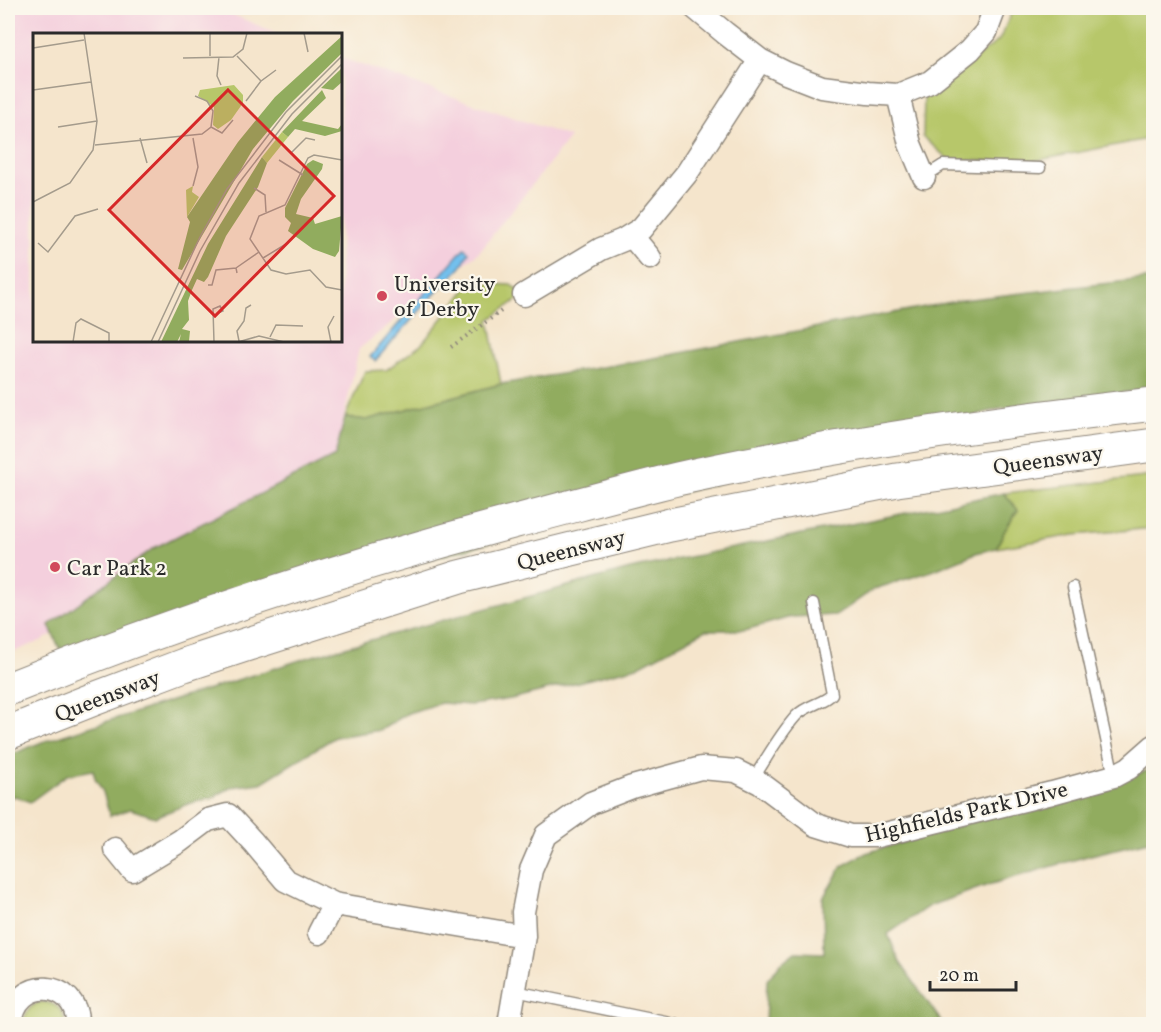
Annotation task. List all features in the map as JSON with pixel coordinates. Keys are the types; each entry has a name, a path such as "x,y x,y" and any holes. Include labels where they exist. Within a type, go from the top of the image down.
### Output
{"highway":[{"name":"Queensway","path":"8,689 63,666 310,580 423,546 677,479 933,431 1154,404"},
{"name":"Queensway","path":"8,733 184,665 459,577 566,550 670,525 897,480 1154,445"}],"street":[{"path":"694,8 760,60 786,73 822,87 898,95 930,82 970,50 986,32 995,8"},
{"path":"524,295 601,249 641,229 687,173 760,60"},
{"path":"898,95 910,144 924,177"},
{"path":"631,235 650,258"},
{"name":"Highfields Park Drive","path":"509,1024 524,936 523,912 531,870 546,835 591,804 632,787 701,768 736,771 760,783 816,825 851,836 877,836 1114,776 1129,768 1154,746"},
{"path":"115,849 132,870 180,841 208,820 228,815 285,880 334,904 524,936"},
{"path":"319,933 334,904"},
{"path":"11,1024 13,1009 18,1001 24,995 40,989 57,991 64,996 75,1009 77,1024"}],"lane":[{"path":"924,177 943,165 1040,168"},
{"path":"1073,586 1114,776"},
{"path":"753,779 797,715 832,694 814,603"},
{"path":"515,992 676,1024"}],"path":[{"path":"450,347 524,295"}],"shaded area":[{"name":"University of Derby","path":"8,8 217,8 276,33 33,33 33,342 342,342 342,58 570,137 479,252 359,349 335,456 43,640 8,654"}],"green space":[{"path":"1011,8 1153,8 1153,138 1029,162 949,160 923,137 924,97 999,40 1010,17"},
{"path":"1153,278 1153,389 999,409 63,656 49,625 154,548 335,456 345,417 366,420 501,384 638,361 962,300"},
{"path":"471,283 511,285 524,295 489,320 501,384 366,420 345,417 365,371 386,370 421,345"},
{"path":"1153,476 1153,528 1074,535 996,548 1018,510 1004,493"},
{"path":"1004,493 1018,510 996,548 874,589 837,615 791,617 745,630 706,630 637,667 511,699 472,705 441,703 408,713 381,730 335,737 261,783 231,787 214,797 155,817 130,809 110,816 93,770 67,775 30,802 15,796 8,799 8,756 42,742 316,655 630,569"},
{"path":"1153,765 1153,840 1091,855 988,885 929,906 888,934 899,961 943,1024 765,1024 767,980 781,963 795,952 824,953 823,898 842,866 866,853 1146,771"},
{"path":"40,1002 58,1007 63,1014 65,1024 24,1024 28,1010"}],"water":[{"path":"464,248 469,252 461,267 375,361 370,357"}],"place":[{"name":"University of Derby","path":"382,296"},
{"name":"Car Park 2","path":"55,567"}]}
